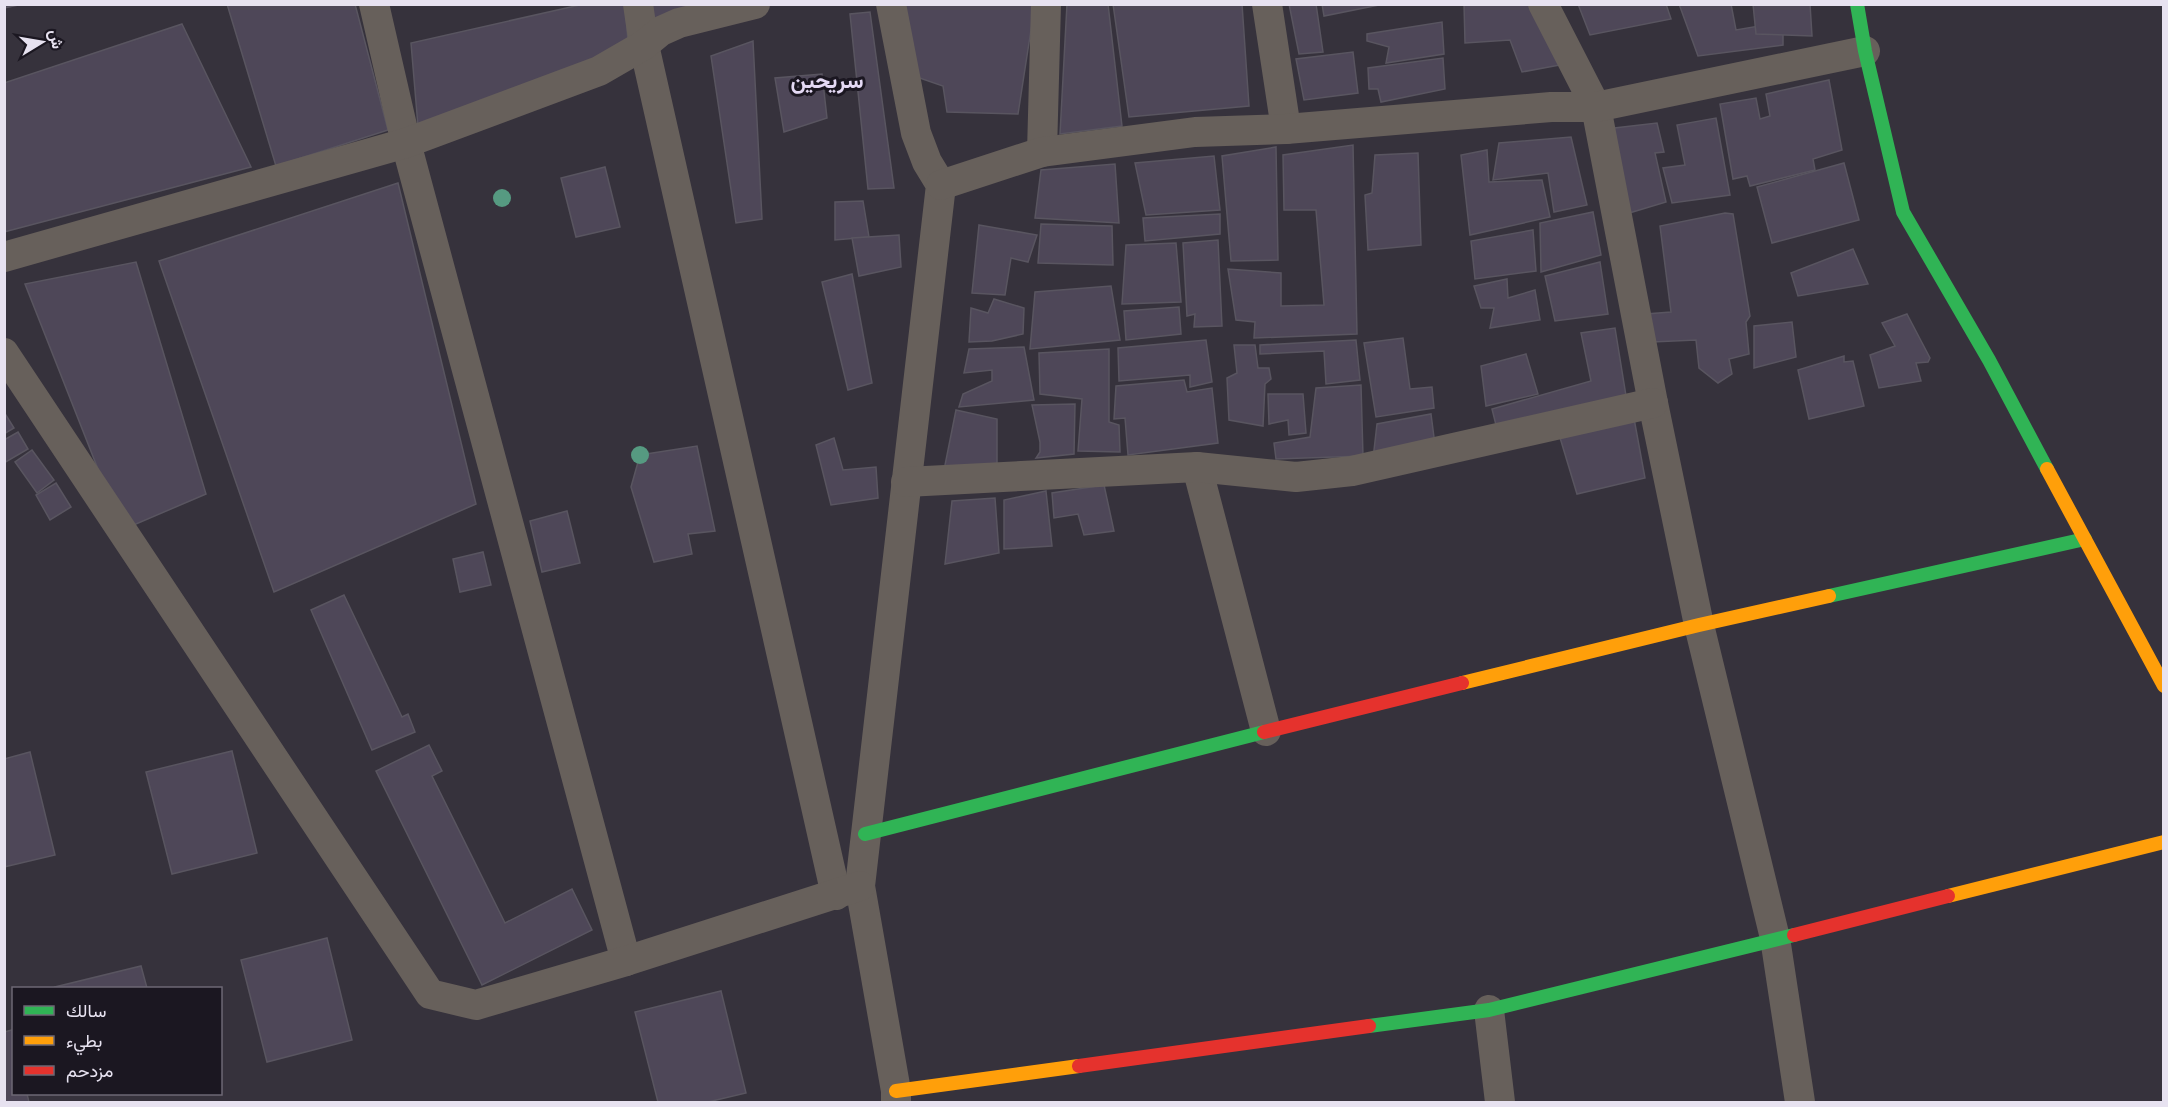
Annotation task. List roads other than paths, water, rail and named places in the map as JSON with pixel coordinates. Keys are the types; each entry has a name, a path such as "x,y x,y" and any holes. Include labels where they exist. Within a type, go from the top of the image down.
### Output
{"street":[{"path":"374,4 406,143 626,961"},
{"path":"638,4 644,45 896,1097 1489,1010 2163,842"},
{"path":"4,257 406,143 599,71 644,45 661,31 679,23 755,4"},
{"path":"848,890 865,834 941,185 927,162 916,133 891,4"},
{"path":"1042,152 1046,4"},
{"path":"1267,4 1286,129"},
{"path":"1543,4 1596,107 1653,403 1699,625 1775,938 1800,1102"},
{"path":"1857,4 1865,51 1903,212 1989,360 2163,686"},
{"path":"941,185 1042,152 1195,132 1286,129 1551,107 1596,107 1865,51"},
{"path":"4,353 430,994 476,1005 626,961 848,890"},
{"path":"906,482 1197,467 1296,477 1352,471 1653,403"},
{"path":"1197,467 1266,731"},
{"path":"865,834 1266,731 1699,625 2085,539"},
{"path":"1489,1010 1500,1102"}],"district":[{"name":"سريحين","path":"827,80"}]}
